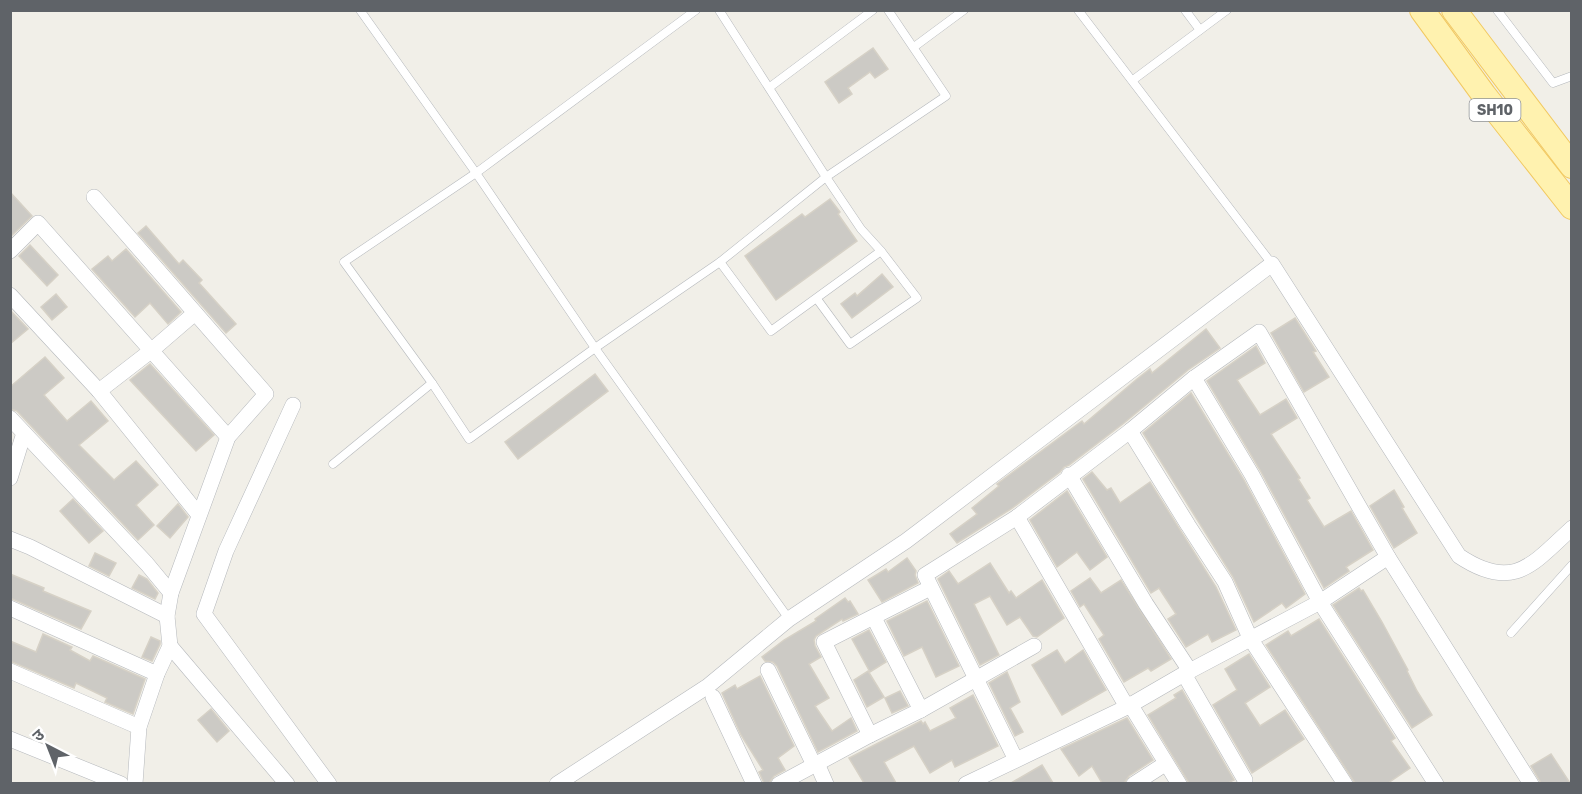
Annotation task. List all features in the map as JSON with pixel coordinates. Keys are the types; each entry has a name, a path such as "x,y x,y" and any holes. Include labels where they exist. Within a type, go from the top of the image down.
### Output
{"main road":[{"name":"SH10","path":"1422,10 1484,95 1572,207"},
{"name":"SH10","path":"1454,10 1572,166"}],"street":[{"path":"94,197 266,394 228,437 171,593 167,616 170,646 157,674 139,727 135,783"},
{"path":"10,250 38,223 228,437"},
{"path":"557,783 708,686 789,620 906,541 1272,264 1459,556 1474,566 1490,572 1503,574 1518,572 1533,564 1572,528"},
{"path":"10,295 99,391 199,515"},
{"path":"99,391 195,313"},
{"path":"1015,758 925,575 1017,517 1069,475 1130,431 1194,378 1259,332 1388,557 1531,783"},
{"path":"1194,378 1252,475 1320,602 1429,776 1436,783"},
{"path":"293,405 226,551 204,614 329,783"},
{"path":"10,418 147,564 171,593"},
{"path":"1130,431 1225,582 1250,638 1345,783"},
{"path":"10,478 24,433"},
{"path":"1069,475 1187,672 1245,780"},
{"path":"1017,517 1129,705 1179,783"},
{"path":"10,539 167,616"},
{"path":"966,783 1129,705 1320,602 1388,557"},
{"path":"870,735 824,642 930,588"},
{"path":"10,608 157,674"},
{"path":"874,618 921,710"},
{"path":"170,646 287,783"},
{"path":"779,783 921,710 1034,646"},
{"path":"768,669 814,765 819,768 826,783"},
{"path":"10,671 139,727"},
{"path":"713,697 754,783"},
{"path":"10,739 121,783"},
{"path":"1134,783 1165,764"}],"lane":[{"path":"360,10 476,173 595,348 789,620"},
{"path":"696,10 476,173 344,262 432,383 469,439 720,262 826,177 946,96 888,10"},
{"path":"719,10 861,229 881,251 916,298 850,344 817,299"},
{"path":"770,87 873,10"},
{"path":"914,47 964,10"},
{"path":"1078,10 1272,264"},
{"path":"1185,10 1200,30"},
{"path":"1132,80 1227,10"},
{"path":"1497,10 1553,82 1572,76"},
{"path":"720,262 771,331 881,251"},
{"path":"333,464 432,383"},
{"path":"1511,633 1572,565"}],"building":[{"path":"873,48 888,69 875,78 870,72 848,88 852,94 839,103 825,82"},
{"path":"10,192 32,216 10,237"},
{"path":"830,199 857,241 776,300 745,256 802,214 805,217"},
{"path":"146,226 179,264 183,260 202,280 199,283 236,324 226,333 138,233"},
{"path":"30,245 58,275 47,286 19,256"},
{"path":"126,249 181,312 168,324 150,303 135,317 92,269 108,256 112,261"},
{"path":"882,274 893,287 852,318 841,304 855,293 857,296"},
{"path":"56,294 67,307 52,320 41,307"},
{"path":"10,310 28,329 10,344"},
{"path":"1295,318 1329,377 1304,392 1271,333"},
{"path":"1206,329 1220,348 1188,370 1124,423 1011,509 957,543 950,534 977,514 972,508 999,486 997,484 1082,421 1084,424 1137,379 1150,369 1152,373"},
{"path":"1256,346 1265,363 1237,380 1260,415 1286,399 1297,418 1271,434 1300,478 1298,479 1310,498 1307,500 1324,527 1351,511 1373,550 1346,567 1349,571 1324,588 1260,470 1207,381"},
{"path":"45,357 64,378 44,395 67,421 91,401 108,421 79,445 114,480 136,461 158,485 136,505 154,525 138,540 17,411 10,409 10,387"},
{"path":"150,364 214,435 196,451 130,380"},
{"path":"595,374 608,391 518,459 505,442"},
{"path":"1191,393 1244,480 1305,594 1286,608 1282,603 1254,622 1233,577 1143,433"},
{"path":"1092,472 1107,490 1111,488 1120,503 1150,482 1216,587 1236,630 1212,642 1208,634 1186,647 1168,619 1176,614 1159,588 1151,593 1083,479"},
{"path":"1394,490 1417,533 1394,548 1370,506"},
{"path":"1067,491 1107,557 1090,570 1077,552 1057,567 1030,520"},
{"path":"73,499 103,531 89,543 60,511"},
{"path":"178,504 188,517 170,538 157,526"},
{"path":"95,553 116,563 109,576 89,566"},
{"path":"907,558 916,571 918,583 882,602 868,580 886,569 888,572"},
{"path":"990,563 1009,593 1011,591 1016,598 1042,580 1064,618 1037,637 1033,636 1020,617 1007,625 990,596 974,604 999,655 980,665 938,579 949,571 958,584"},
{"path":"10,574 91,611 81,629 10,598"},
{"path":"139,575 147,579 158,593 155,599 132,588"},
{"path":"1090,578 1101,593 1121,580 1171,659 1151,671 1148,668 1124,682 1099,639 1104,635 1084,604 1080,607 1071,591"},
{"path":"1359,588 1363,590 1382,622 1417,691 1432,715 1412,728 1333,605"},
{"path":"845,598 848,602 850,601 858,614 843,621 842,619 816,636 815,646 821,657 809,664 829,698 815,706 832,731 851,718 857,731 818,752 777,666 773,662 765,661 762,657 784,640 816,621 815,619"},
{"path":"927,601 959,666 936,677 922,647 904,656 887,621"},
{"path":"1319,619 1395,738 1391,741 1410,768 1388,783 1355,783 1266,645 1288,631 1291,636"},
{"path":"869,630 886,662 870,672 852,639"},
{"path":"43,634 72,647 70,650 90,661 93,656 145,679 133,714 105,702 107,698 76,683 74,688 10,661 10,641 36,652"},
{"path":"151,637 160,641 152,661 142,657"},
{"path":"1057,650 1065,663 1083,650 1106,690 1062,715 1032,665"},
{"path":"1249,654 1270,687 1245,703 1260,726 1285,710 1304,739 1252,773 1213,705 1237,690 1225,669"},
{"path":"868,671 884,697 867,707 854,680"},
{"path":"1007,672 1020,702 1010,708 1023,732 1015,736 989,683"},
{"path":"760,676 794,746 778,758 785,770 774,776 769,783 764,783 759,772 763,770 741,735 722,693 735,685 737,689"},
{"path":"1182,690 1234,780 1228,783 1189,783 1148,715 1176,698 1174,695"},
{"path":"900,691 908,706 892,713 885,698"},
{"path":"973,695 998,746 955,767 952,760 930,773 914,746 884,762 896,783 864,783 849,758 921,721 923,724 925,722 930,731 956,718 950,708"},
{"path":"211,709 229,731 217,742 198,720"},
{"path":"1127,718 1153,760 1129,776 1124,783 1102,783 1092,766 1079,776 1061,749"},
{"path":"1551,754 1570,783 1541,783 1531,766"},
{"path":"1042,765 1053,783 1011,783"}]}
